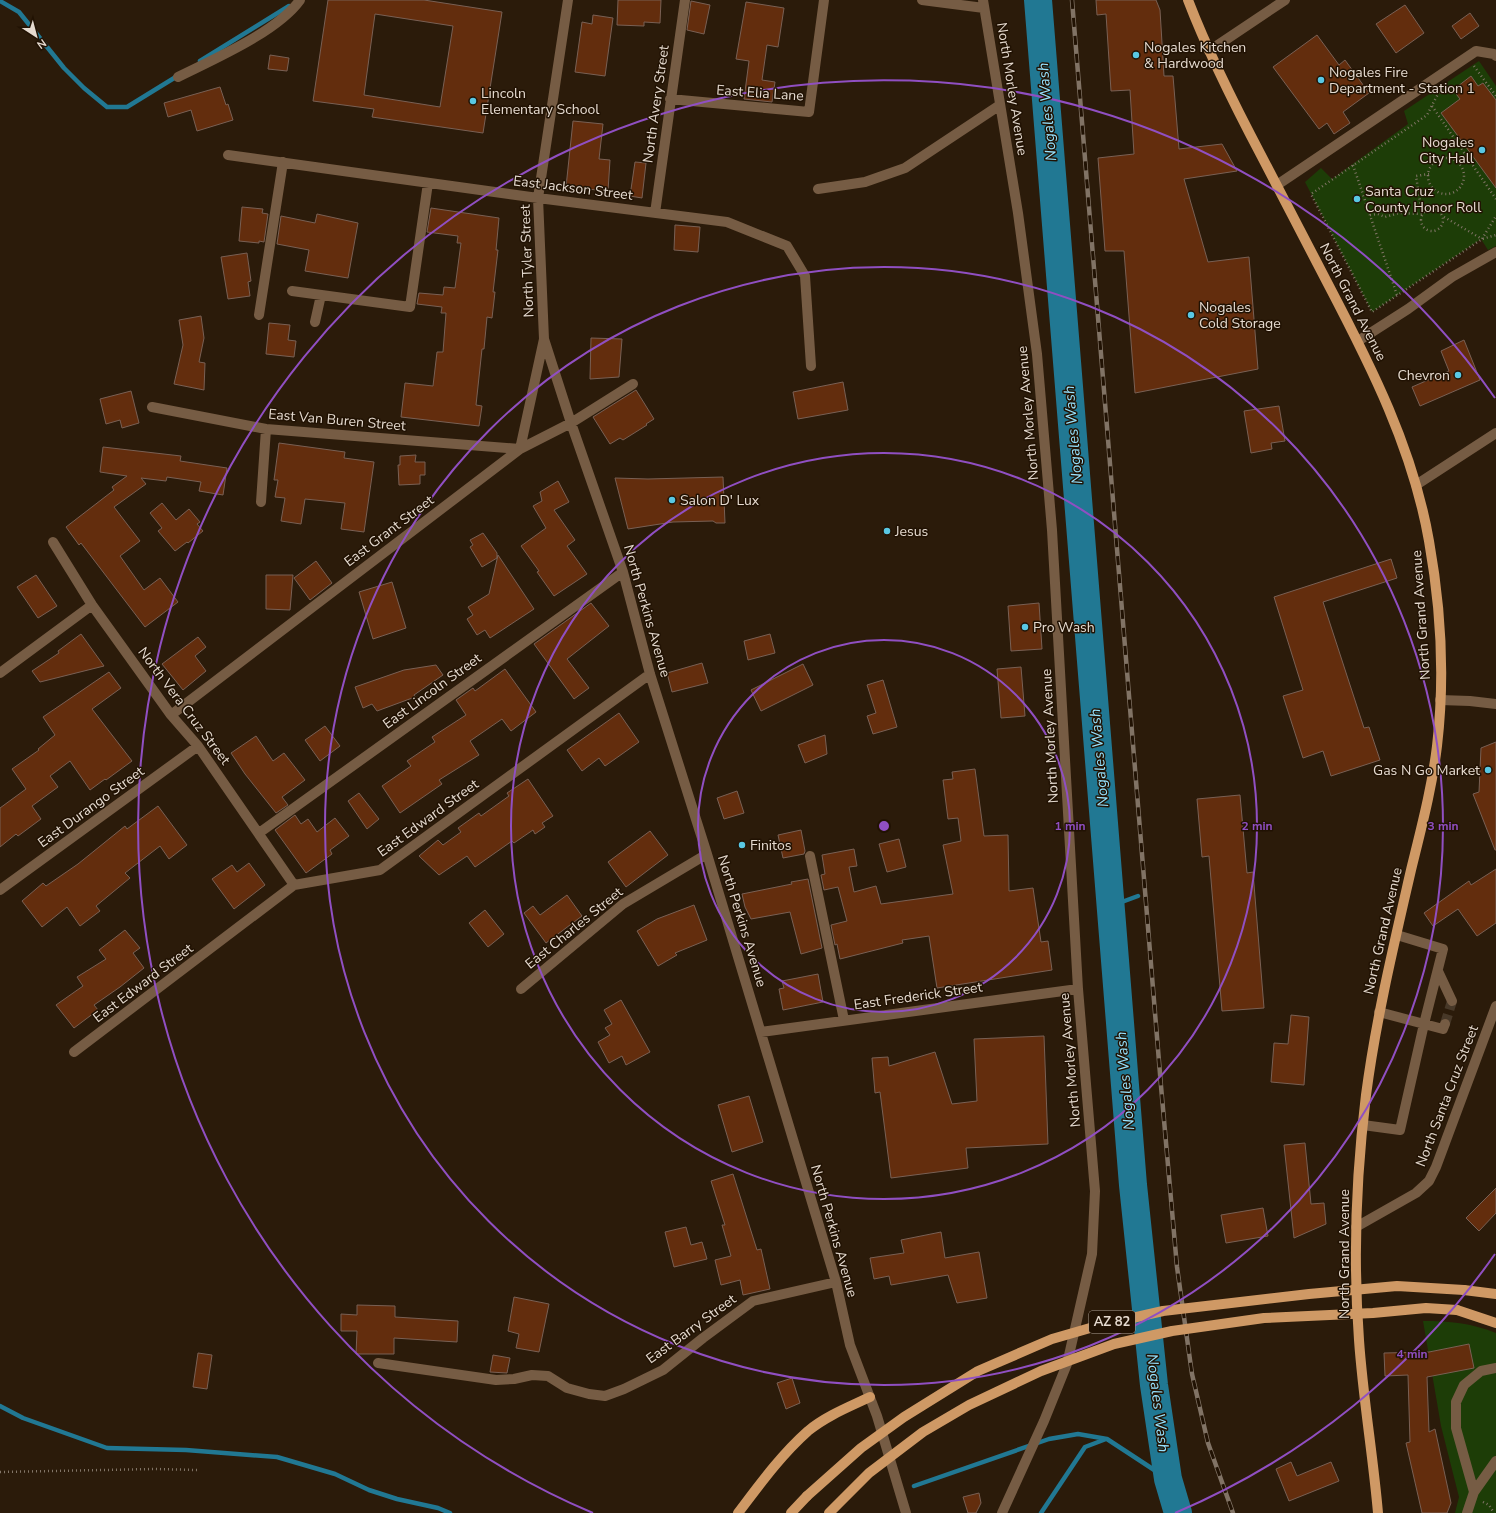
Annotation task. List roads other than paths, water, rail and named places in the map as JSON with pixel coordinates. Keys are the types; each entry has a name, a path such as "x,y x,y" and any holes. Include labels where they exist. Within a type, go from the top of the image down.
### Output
{"main road":[{"name":"North Grand Avenue","path":"1188,0 1223,82 1381,388 1401,438 1416,485 1429,538 1436,590 1441,652 1437,744 1430,790 1379,1012 1363,1125 1356,1227 1358,1338 1378,1513"},
{"name":"AZ 82","path":"791,1513 807,1496 861,1448 904,1417 978,1371 1052,1340 1097,1326 1164,1311 1310,1294 1397,1286 1464,1290 1496,1294"},
{"name":"AZ 82","path":"829,1513 869,1473 929,1428 969,1405 1041,1370 1114,1344 1172,1331 1264,1318 1373,1313 1426,1308 1457,1310 1496,1323"},
{"path":"738,1513 776,1463 809,1431 836,1413 870,1397"}],"street":[{"path":"178,77 258,36 284,16 300,0"},
{"name":"North Tyler Street","path":"520,449 544,339 538,198 568,0"},
{"name":"North Avery Street","path":"655,212 685,0"},
{"name":"East Elia Lane","path":"670,99 809,112 824,0"},
{"path":"922,0 984,4"},
{"path":"1209,51 1285,0"},
{"name":"North Morley Avenue","path":"984,4 1018,213 1038,362 1052,530 1078,989 1095,1191 1092,1254 1066,1364 1044,1421 1002,1513"},
{"path":"1277,186 1471,61 1476,51 1494,54 1496,56"},
{"path":"818,189 865,182 905,168 1000,106"},
{"name":"East Jackson Street","path":"228,155 538,198 727,222 787,246 805,276 811,366"},
{"path":"260,315 282,162"},
{"path":"292,291 410,307 428,183"},
{"path":"1358,341 1408,309 1452,277 1496,252"},
{"path":"315,322 320,295"},
{"name":"North Perkins Avenue","path":"544,339 571,423 623,572 650,674 708,854 836,1282 850,1345 870,1397 906,1513"},
{"name":"East Grant Street","path":"171,714 520,449 571,423 633,384"},
{"name":"East Van Buren Street","path":"152,407 266,429 520,449"},
{"path":"261,502 266,429"},
{"path":"1416,485 1496,433"},
{"name":"North Vera Cruz Street","path":"53,542 92,605 171,714 198,746 294,885"},
{"name":"East Lincoln Street","path":"258,833 623,572"},
{"path":"0,673 92,605"},
{"name":"East Edward Street","path":"74,1052 294,885 380,870 650,674"},
{"path":"1440,700 1496,704"},
{"name":"East Durango Street","path":"0,890 198,746"},
{"name":"East Charles Street","path":"521,989 623,904 708,854"},
{"path":"810,856 844,1020"},
{"path":"1363,1125 1400,1130 1443,949 1397,935"},
{"path":"1438,972 1452,1001"},
{"name":"East Frederick Street","path":"761,1032 1078,989"},
{"name":"North Santa Cruz Street","path":"1356,1227 1416,1193 1429,1181 1436,1167 1496,1006"},
{"path":"1379,1012 1443,1029 1445,1024"},
{"name":"East Barry Street","path":"378,1363 496,1380 514,1379 532,1375 548,1376 567,1388 589,1394 605,1396 624,1389 663,1370 753,1301 836,1282"},
{"path":"1477,1496 1456,1428 1456,1402 1464,1385 1481,1371 1496,1368"},
{"path":"1467,1513 1496,1461"}],"waterway":[{"name":"Nogales Wash","path":"1038,0 1133,1185 1154,1385 1168,1479 1178,1513"},
{"path":"0,1 19,12 64,68 84,88 107,107 127,107 179,75"},
{"path":"200,61 289,6"},
{"path":"1111,906 1138,896"},
{"path":"0,1406 23,1418 107,1448 186,1450 277,1457 335,1474 369,1490 397,1499 438,1508 450,1513"},
{"path":"914,1486 1049,1439 1078,1434 1107,1439 1168,1479"},
{"path":"1041,1513 1085,1447 1106,1439"}],"tunnel":[{"path":"1445,1024 1452,1001"}],"railway":[{"path":"1072,0 1177,1267 1192,1374 1208,1443 1233,1513"}],"place":[{"name":"Nogales Kitchen & Hardwood","path":"1136,55"},
{"name":"Nogales Fire Department - Station 1","path":"1321,80"},
{"name":"Lincoln Elementary School","path":"473,101"},
{"name":"Nogales City Hall","path":"1482,150"},
{"name":"Santa Cruz County Honor Roll","path":"1357,199"},
{"name":"Nogales Cold Storage","path":"1191,315"},
{"name":"Chevron","path":"1458,375"},
{"name":"Salon D' Lux","path":"672,500"},
{"name":"Jesus","path":"887,531"},
{"name":"Pro Wash","path":"1025,627"},
{"name":"Gas N Go Market","path":"1488,770"},
{"name":"Finitos","path":"742,845"}]}
